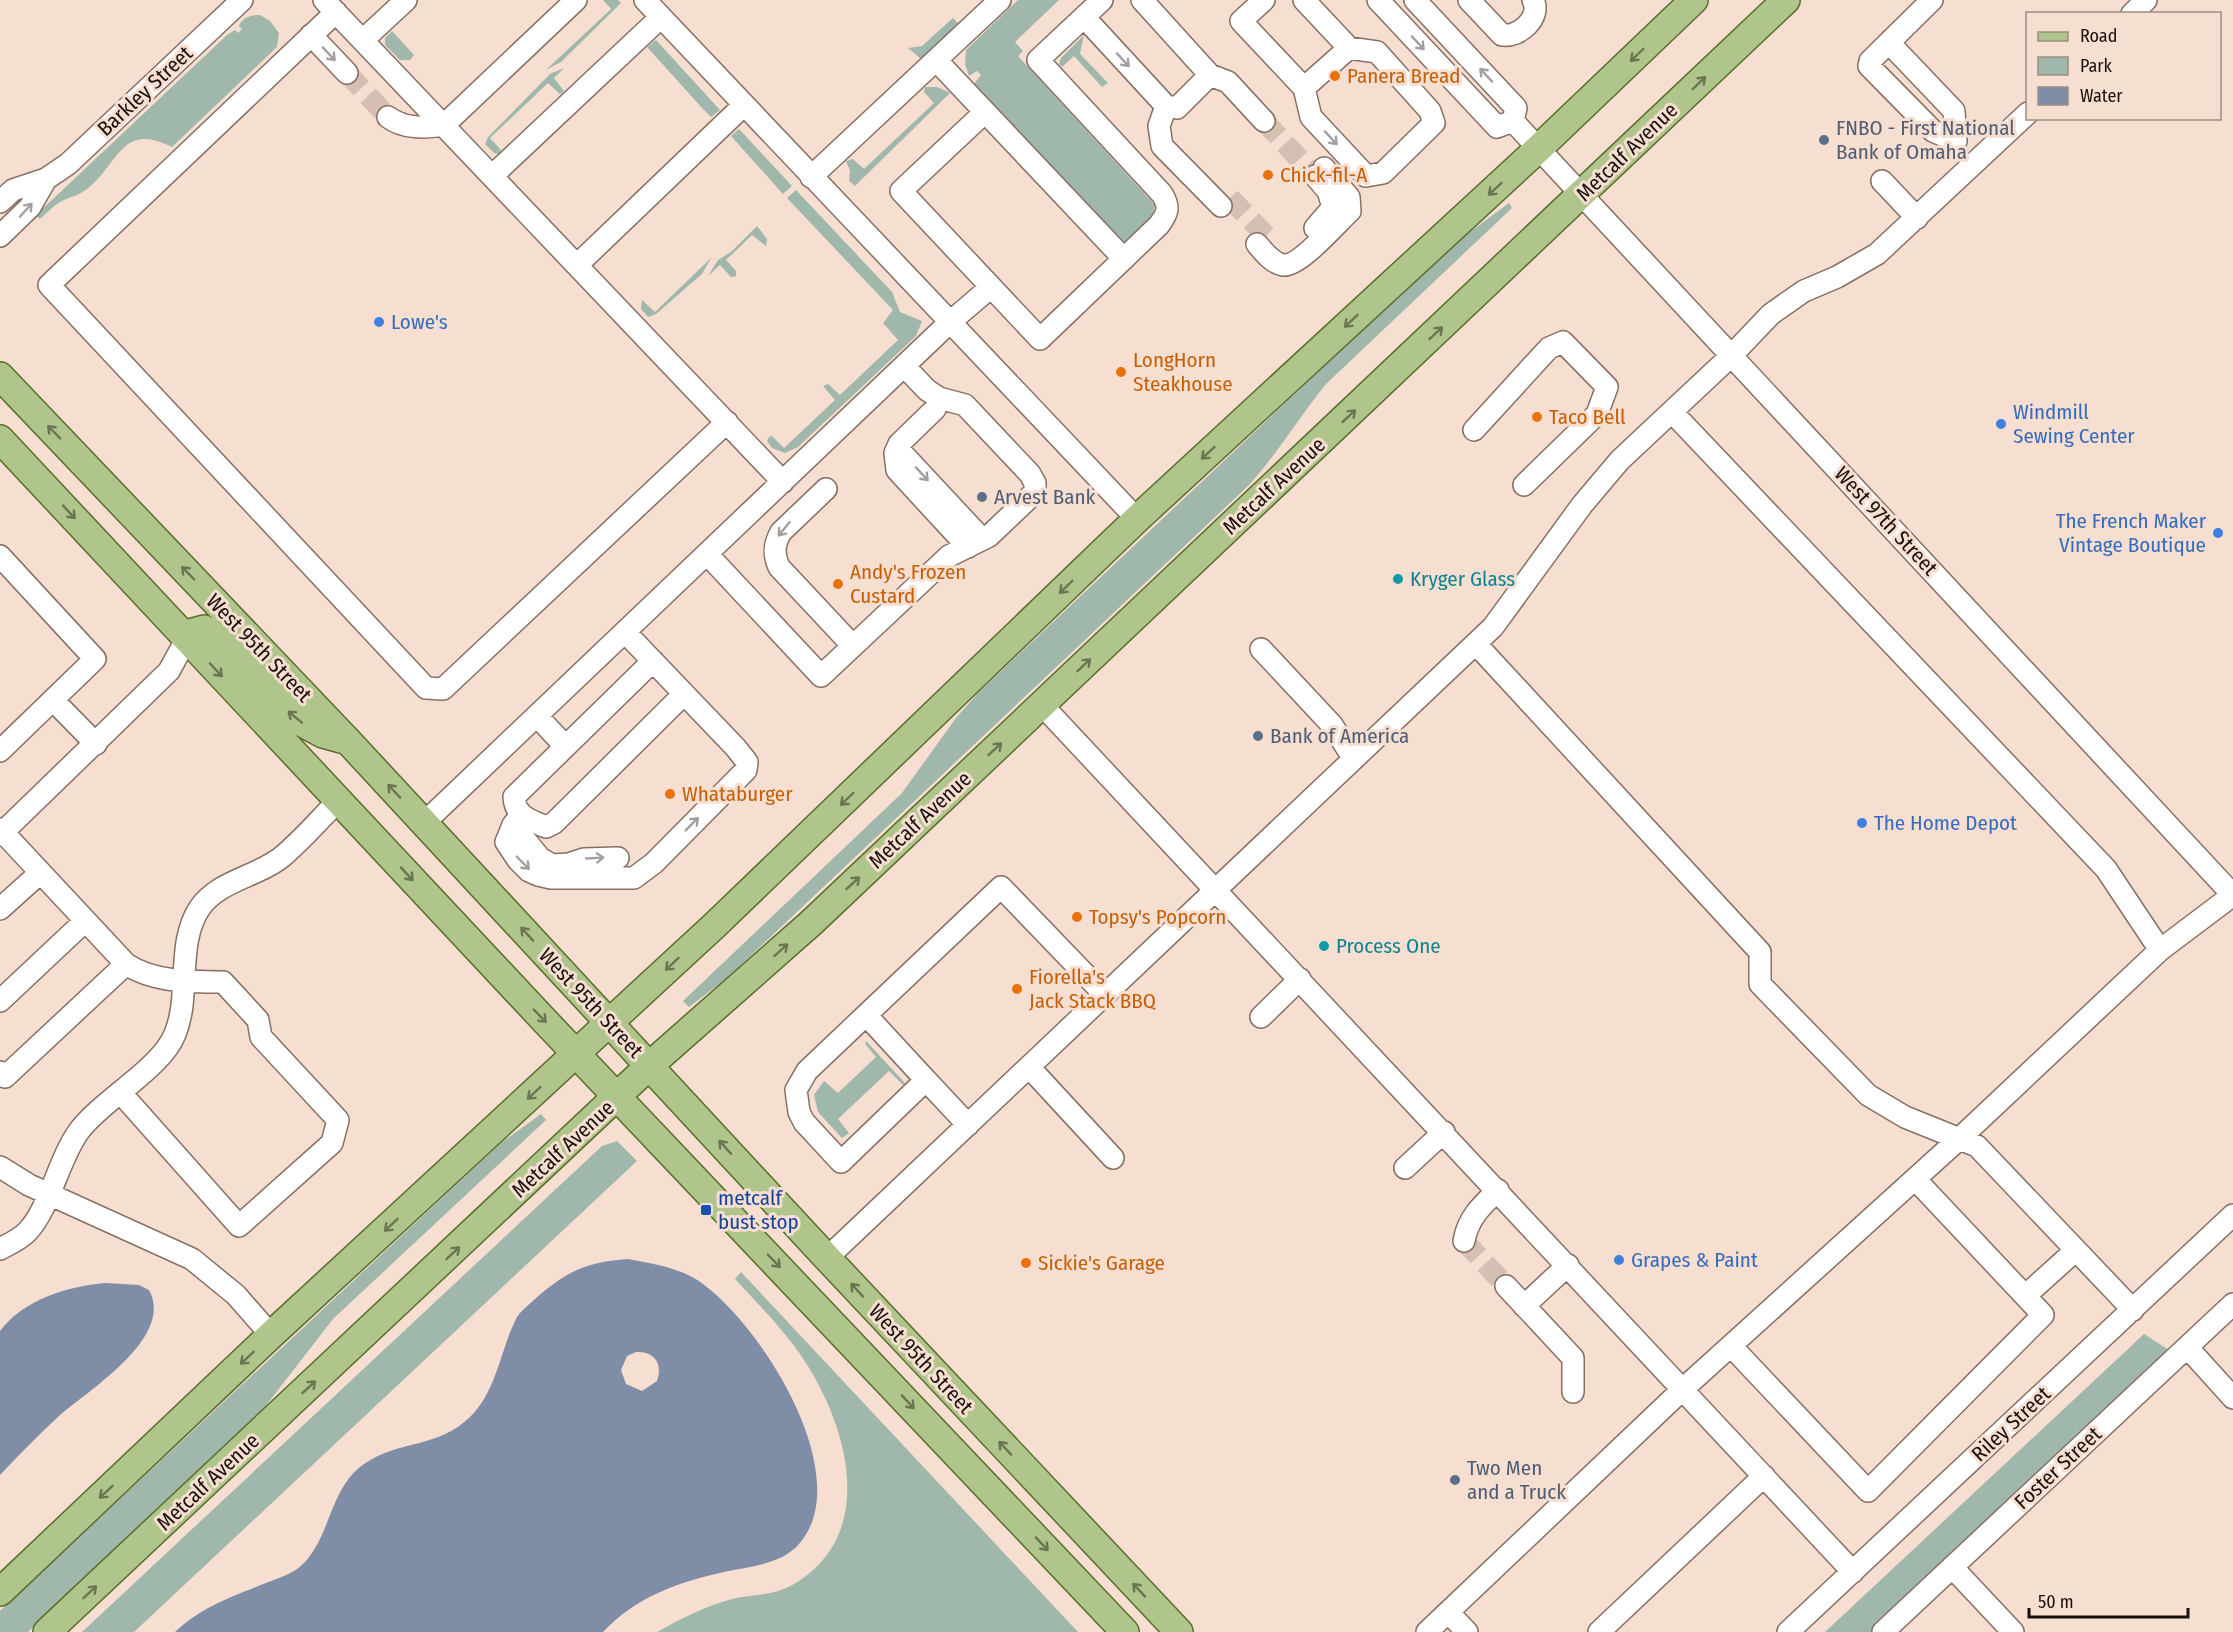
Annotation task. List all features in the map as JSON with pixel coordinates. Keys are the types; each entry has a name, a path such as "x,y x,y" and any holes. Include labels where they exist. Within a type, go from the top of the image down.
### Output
{"main road":[{"path":"0,1592 271,1335 609,1024 1137,519 1538,149 1694,0"},
{"name":"Metcalf Avenue","path":"47,1632 650,1066 811,923 1786,0"},
{"name":"West 95th Street","path":"0,376 348,741 827,1258 1179,1632"},
{"name":"West 95th Street","path":"0,438 338,801 1125,1632"},
{"path":"187,638 193,632 204,629 297,720 323,734 348,741"}],"street":[{"name":"Barkley Street","path":"0,202 13,190 46,179 68,164 242,0"},
{"path":"363,40 406,0"},
{"path":"388,117 400,124 413,127 444,126 576,0"},
{"path":"645,0 1137,519"},
{"path":"811,177 1000,0"},
{"path":"985,112 901,191 1040,339 1159,225 1167,214 1168,205 1162,194 1038,60 1102,0"},
{"path":"1142,0 1210,75 1227,82 1240,96 1268,117"},
{"path":"1263,0 1241,21 1304,88 1311,117 1358,168 1366,176 1383,173 1434,123 1430,111 1377,52 1349,48 1304,0"},
{"path":"1378,0 1497,126 1513,121 1516,108 1421,3"},
{"path":"1469,0 1502,35 1509,36 1516,34 1534,17 1536,9 1533,0"},
{"path":"2134,12 2146,0"},
{"path":"1880,52 1937,4"},
{"path":"727,422 443,689 426,688 49,285 311,35 330,6 727,422 783,482"},
{"path":"492,176 661,17"},
{"path":"1084,17 1166,106 1174,141 1225,202"},
{"path":"311,35 347,73"},
{"path":"1880,52 1893,47 1954,111 1956,141"},
{"path":"1304,88 1349,48"},
{"path":"1880,52 1933,131 1956,141 1976,162"},
{"path":"936,60 1124,259"},
{"path":"1166,106 1177,108 1210,75"},
{"path":"577,265 744,105"},
{"path":"827,1258 1476,644 1512,604 1582,505 1620,460 1731,356 1771,314 1804,291 1837,278 1877,254 2026,115"},
{"name":"West 97th Street","path":"1513,121 2233,895"},
{"path":"1262,240 1279,250 1290,251 1330,212 1331,197 1320,172"},
{"name":"Barkley Street","path":"0,236 30,207 46,179"},
{"path":"1882,181 1917,218"},
{"path":"424,823 949,323 991,287"},
{"path":"1474,430 1549,348 1563,342 1607,387 1597,414 1524,485"},
{"path":"707,554 821,676 949,555 969,546 1029,498 1035,491 1035,483 1030,474 965,405 939,398 927,390 904,366"},
{"path":"939,398 935,409 897,448 889,463 890,480 969,546"},
{"path":"1672,412 2106,869 2160,950"},
{"path":"897,448 969,546"},
{"path":"826,489 781,532 776,540 774,558 779,567 853,646"},
{"path":"0,556 95,659 0,751"},
{"path":"625,632 736,748 747,762 746,770 633,860 584,858 569,864 552,865 540,858 517,820 514,797 652,661"},
{"path":"120,1092 239,1226 332,1143 338,1120 261,1037 258,1020 223,982 185,980 138,973 126,964 1,832 96,744 169,671 187,638"},
{"path":"1476,644 1760,952 1760,984 1809,1036 1868,1095 1905,1117 1977,1146 2133,1310"},
{"path":"1261,649 1332,724 1354,759"},
{"path":"517,820 546,827 554,823 684,694"},
{"path":"53,700 96,744"},
{"path":"1042,705 1444,1132 1853,1572"},
{"path":"537,716 565,746"},
{"path":"0,1249 27,1232 68,1147 81,1129 160,1055 175,1034 185,980 187,946 199,908 226,886 283,856 338,801"},
{"path":"517,820 506,842 508,848 529,871 538,875 551,878 634,878 633,860"},
{"path":"0,909 40,873"},
{"path":"926,1080 841,1162 816,1137 799,1112 796,1090 807,1071 1001,887 1104,995"},
{"path":"1427,1632 1683,1389 1959,1139 2160,950 2233,895"},
{"path":"0,1001 85,921"},
{"path":"0,1072 5,1077 126,964"},
{"path":"1261,1017 1300,979"},
{"path":"866,1015 968,1125"},
{"path":"1029,1067 1113,1158"},
{"path":"1405,1168 1444,1132"},
{"path":"0,1167 47,1194 192,1258 236,1295 271,1335"},
{"path":"1731,1346 1868,1491 2043,1315 1915,1179"},
{"path":"1464,1240 1466,1227 1477,1210 1498,1190"},
{"name":"Riley Street","path":"1788,1632 2233,1215"},
{"path":"2025,1296 2076,1250"},
{"path":"1524,1306 1568,1265"},
{"path":"1506,1286 1573,1358 1573,1392"},
{"name":"Foster Street","path":"1883,1632 2233,1304"},
{"path":"2187,1347 2233,1398"},
{"path":"1599,1632 1764,1476"},
{"path":"1952,1567 2013,1632"},
{"path":"1448,1612 1467,1632"}],"green space":[{"path":"603,0 618,0 621,3 561,62 546,70 611,9"},
{"path":"1018,0 1059,0 1015,42 1023,51 1018,56 1155,205 1152,218 1124,242 975,86 974,84 981,75 977,71 969,76 965,64 966,50"},
{"path":"260,15 270,21 279,33 277,47 172,147 155,140 142,139 131,142 87,189 59,203 40,219 36,215 227,35 235,30 238,33 242,29 239,26 242,20"},
{"path":"953,18 959,24 921,59 908,48 922,46"},
{"path":"392,31 414,55 410,60 400,60 385,45 385,38"},
{"path":"1084,35 1080,54 1108,83 1102,87 1074,56 1062,67 1059,64 1061,58"},
{"path":"656,40 720,110 711,117 703,109 647,47"},
{"path":"564,68 554,78 564,91 560,94 548,83 490,138 501,150 499,154 494,153 485,144 488,137 550,74"},
{"path":"925,87 937,87 950,93 855,186 849,181 850,171 846,161 853,159 864,169 934,103 924,92"},
{"path":"739,129 792,186 783,194 731,136"},
{"path":"796,190 892,292 900,312 922,321 916,336 798,447 785,453 772,448 767,441 769,437 772,436 784,448 835,400 823,386 828,384 840,395 898,340 883,323 893,310 787,198"},
{"path":"1509,203 1512,208 1326,384 1249,485 727,978 689,1007 683,1001 902,793 956,718 979,692 1455,243"},
{"path":"757,226 767,239 766,246 752,235 726,260 736,271 736,276 731,277 720,265 708,276 718,260 731,252"},
{"path":"711,258 702,274 656,314 648,317 641,309 642,300 655,312"},
{"path":"866,1041 905,1083 903,1085 889,1071 838,1119 849,1133 842,1138 818,1112 814,1095 824,1081 838,1093 876,1057 865,1044"},
{"path":"541,1114 546,1120 333,1319 254,1421 28,1632 0,1632 0,1611 501,1143"},
{"path":"617,1141 637,1161 134,1632 82,1632 602,1146"},
{"path":"741,1272 1078,1632 657,1632 713,1605 732,1599 779,1591 794,1584 821,1562 838,1536 846,1507 847,1475 841,1443 831,1411 817,1381 800,1354 735,1279"},
{"path":"2144,1334 2169,1350 1871,1632 1825,1632"}],"water":[{"path":"628,1259 653,1264 694,1278 719,1298 745,1326 771,1361 793,1400 809,1440 817,1479 814,1515 799,1544 792,1551 764,1564 707,1576 674,1586 629,1609 603,1632 175,1632 185,1623 218,1603 285,1575 303,1564 320,1539 345,1484 355,1472 380,1455 433,1439 458,1427 470,1417 486,1395 516,1319 522,1311 546,1289 567,1275 613,1260","holes":["643,1352 653,1356 656,1360 659,1375 657,1381 642,1391 626,1384 621,1370 627,1356"]},
{"path":"105,1283 139,1285 149,1290 154,1308 150,1326 140,1344 125,1361 59,1416 0,1475 0,1331 21,1311 47,1296 76,1287"}],"tunnel":[{"path":"347,73 388,117"},
{"path":"1264,121 1315,176"},
{"path":"1230,198 1266,236"},
{"path":"1464,1241 1506,1286"}],"place":[{"name":"Panera Bread","path":"1335,76"},
{"name":"FNBO - First National Bank of Omaha","path":"1824,140"},
{"name":"Chick-fil-A","path":"1268,175"},
{"name":"Lowe's","path":"379,322"},
{"name":"LongHorn Steakhouse","path":"1121,372"},
{"name":"Taco Bell","path":"1537,417"},
{"name":"Windmill Sewing Center","path":"2001,424"},
{"name":"Arvest Bank","path":"982,497"},
{"name":"The French Maker Vintage Boutique","path":"2218,533"},
{"name":"Kryger Glass","path":"1398,579"},
{"name":"Andy's Frozen Custard","path":"838,584"},
{"name":"Bank of America","path":"1258,736"},
{"name":"Whataburger","path":"670,794"},
{"name":"The Home Depot","path":"1862,823"},
{"name":"Topsy's Popcorn","path":"1077,917"},
{"name":"Process One","path":"1324,946"},
{"name":"Fiorella's Jack Stack BBQ","path":"1017,989"},
{"name":"metcalf bust stop","path":"706,1210"},
{"name":"Grapes & Paint","path":"1619,1260"},
{"name":"Sickie's Garage","path":"1026,1263"},
{"name":"Two Men and a Truck","path":"1455,1480"}]}
